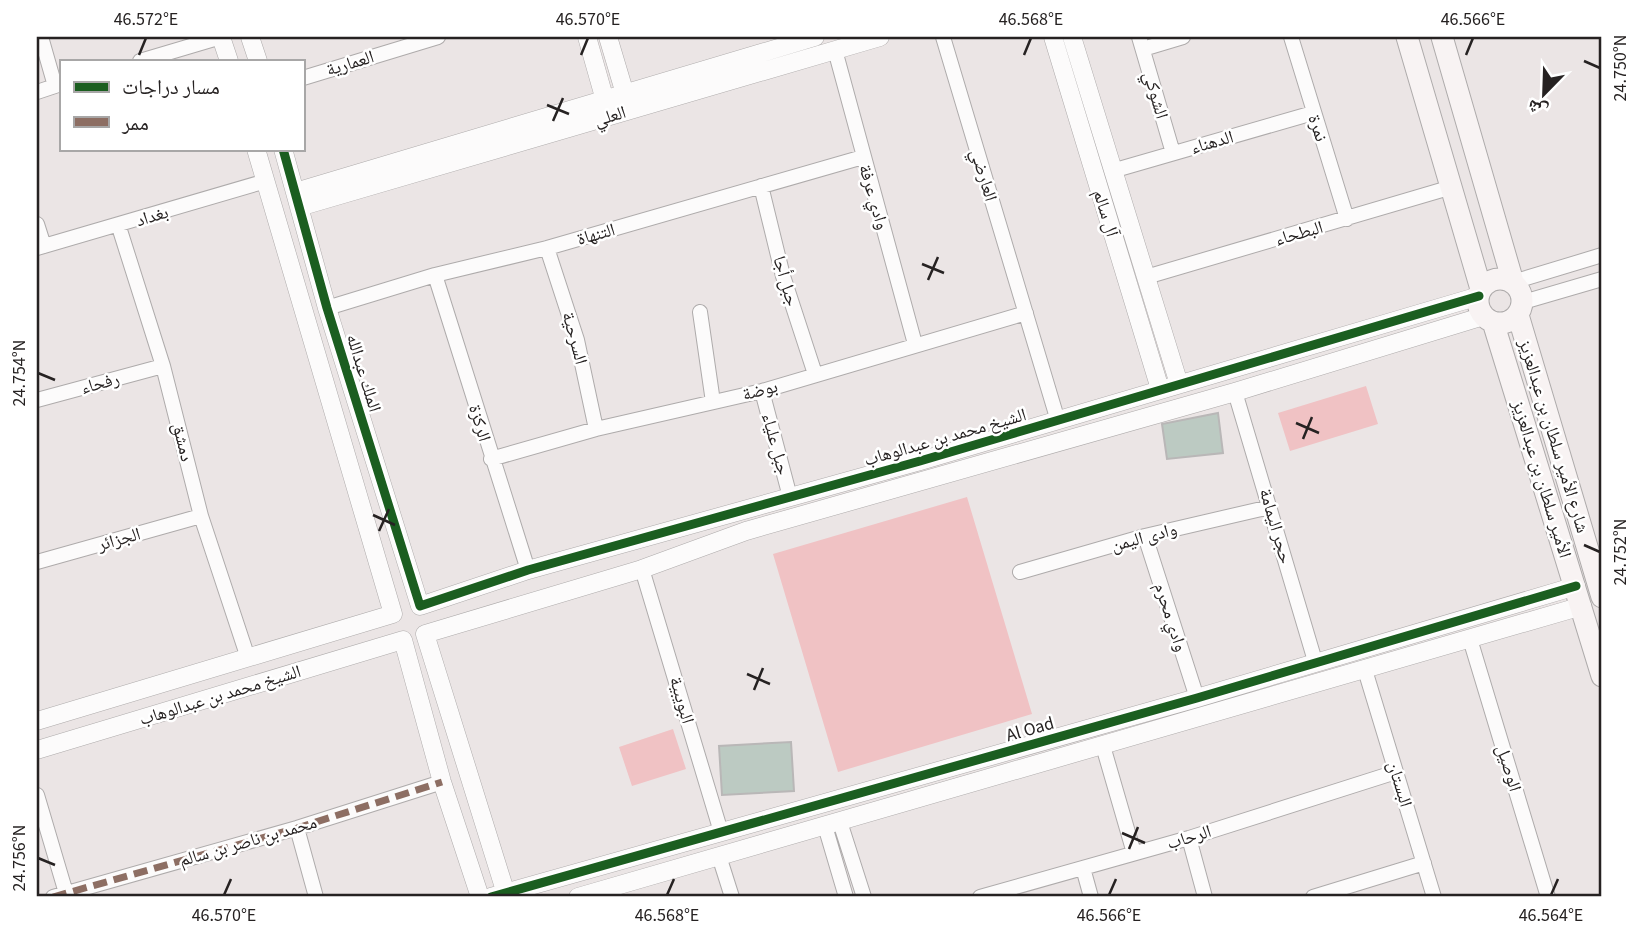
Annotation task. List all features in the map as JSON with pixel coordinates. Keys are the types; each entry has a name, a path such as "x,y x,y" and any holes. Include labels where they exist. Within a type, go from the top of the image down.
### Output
{"main road":[{"name":"الأمير سلطان بن عبدالعزيز","path":"1407,37 1484,306 1579,596 1602,676"},
{"path":"1442,37 1513,282 1499,279 1484,306 1507,322 1520,308"},
{"name":"شارع الأمير سلطان بن عبدالعزيز","path":"1513,282 1602,597"}],"street":[{"path":"37,92 58,85 41,37"},
{"path":"143,60 221,37 229,60"},
{"path":"250,37 258,60"},
{"name":"العمارية","path":"304,78 438,37"},
{"path":"587,37 608,109"},
{"path":"608,37 627,102"},
{"name":"العلي","path":"297,200 608,109 793,40 815,37"},
{"name":"العلي","path":"627,102 880,37"},
{"name":"العارضي","path":"943,37 1058,421"},
{"name":"آل سالم","path":"1053,37 1160,390"},
{"name":"آل سالم","path":"1072,37 1180,384"},
{"path":"1141,43 1183,37"},
{"name":"نمرة","path":"1291,37 1348,219"},
{"name":"الشوكي","path":"1141,43 1173,153"},
{"name":"وادي عرفة","path":"835,50 915,344"},
{"name":"الدهناء","path":"1112,171 1313,113"},
{"path":"256,150 393,614 391,626 403,640 442,782 480,897"},
{"name":"الملك عبدالله","path":"283,150 327,308 420,606"},
{"name":"التنهاة","path":"327,308 435,275 547,248 863,157"},
{"name":"بغداد","path":"40,247 119,227 266,181"},
{"name":"جبل أجا","path":"761,186 783,276 815,374"},
{"name":"البطحاء","path":"1146,277 1452,187"},
{"path":"37,224 40,247"},
{"name":"دمشق","path":"119,227 163,366 201,516 248,658"},
{"name":"السرحية","path":"547,248 577,340 596,429"},
{"path":"1513,282 1602,255"},
{"name":"الركزة","path":"435,275 528,570"},
{"path":"1520,308 1602,279"},
{"name":"الشيخ محمد بن عبدالوهاب","path":"420,606 528,570 957,450 1180,384 1484,306"},
{"name":"الشيخ محمد بن عبدالوهاب","path":"425,634 642,569 746,531 1235,392 1484,306"},
{"path":"700,312 713,402"},
{"name":"بوضة","path":"491,459 596,429 762,391 1026,313"},
{"name":"رفحاء","path":"37,400 163,366"},
{"name":"جبل علياء","path":"762,391 790,497"},
{"name":"حجر اليمامة","path":"1235,392 1315,661"},
{"path":"957,450 964,470"},
{"name":"وادى اليمن","path":"1020,572 1145,536 1270,507"},
{"name":"الجزائر","path":"37,562 201,516"},
{"name":"وادي محرم","path":"1145,536 1198,698"},
{"name":"البويبية","path":"642,569 721,832"},
{"name":"Al Oad","path":"578,897 1470,639 1579,596"},
{"name":"Al Oad","path":"501,896 1198,698 1315,661 1579,596"},
{"path":"393,614 408,603 420,606 429,622 425,634 501,896"},
{"name":"الشيخ محمد بن عبدالوهاب","path":"37,720 393,614"},
{"path":"403,640 415,640 425,634"},
{"name":"الوصيل","path":"1470,639 1548,897"},
{"name":"الشيخ محمد بن عبدالوهاب","path":"37,750 403,640"},
{"name":"البستان","path":"1365,670 1434,897"},
{"path":"1102,746 1134,853"},
{"name":"الرحاب","path":"980,897 1189,838 1396,772"},
{"name":"محمد بن ناصر بن سالم","path":"60,895 297,828 442,782"},
{"path":"37,795 60,895"},
{"path":"833,824 846,897"},
{"path":"833,824 864,897"},
{"path":"297,828 316,897"},
{"path":"1189,838 1205,897"},
{"path":"719,856 732,897"},
{"path":"1313,897 1424,863"},
{"path":"1083,867 1091,897"}],"shaded area":[{"path":"1366,386 1378,424 1290,451 1278,413"},
{"path":"967,497 1032,714 838,772 773,554"},
{"path":"673,729 686,769 632,786 619,747"}],"building":[{"path":"1218,413 1223,453 1167,459 1162,424"},
{"path":"791,742 794,791 722,795 719,746"}],"marked path":[{"path":"53,897 297,828 442,782"}],"cycle path":[{"path":"283,150 327,308 420,606 528,570 920,461 1479,296"},
{"path":"491,897 1197,698 1576,586"}]}
